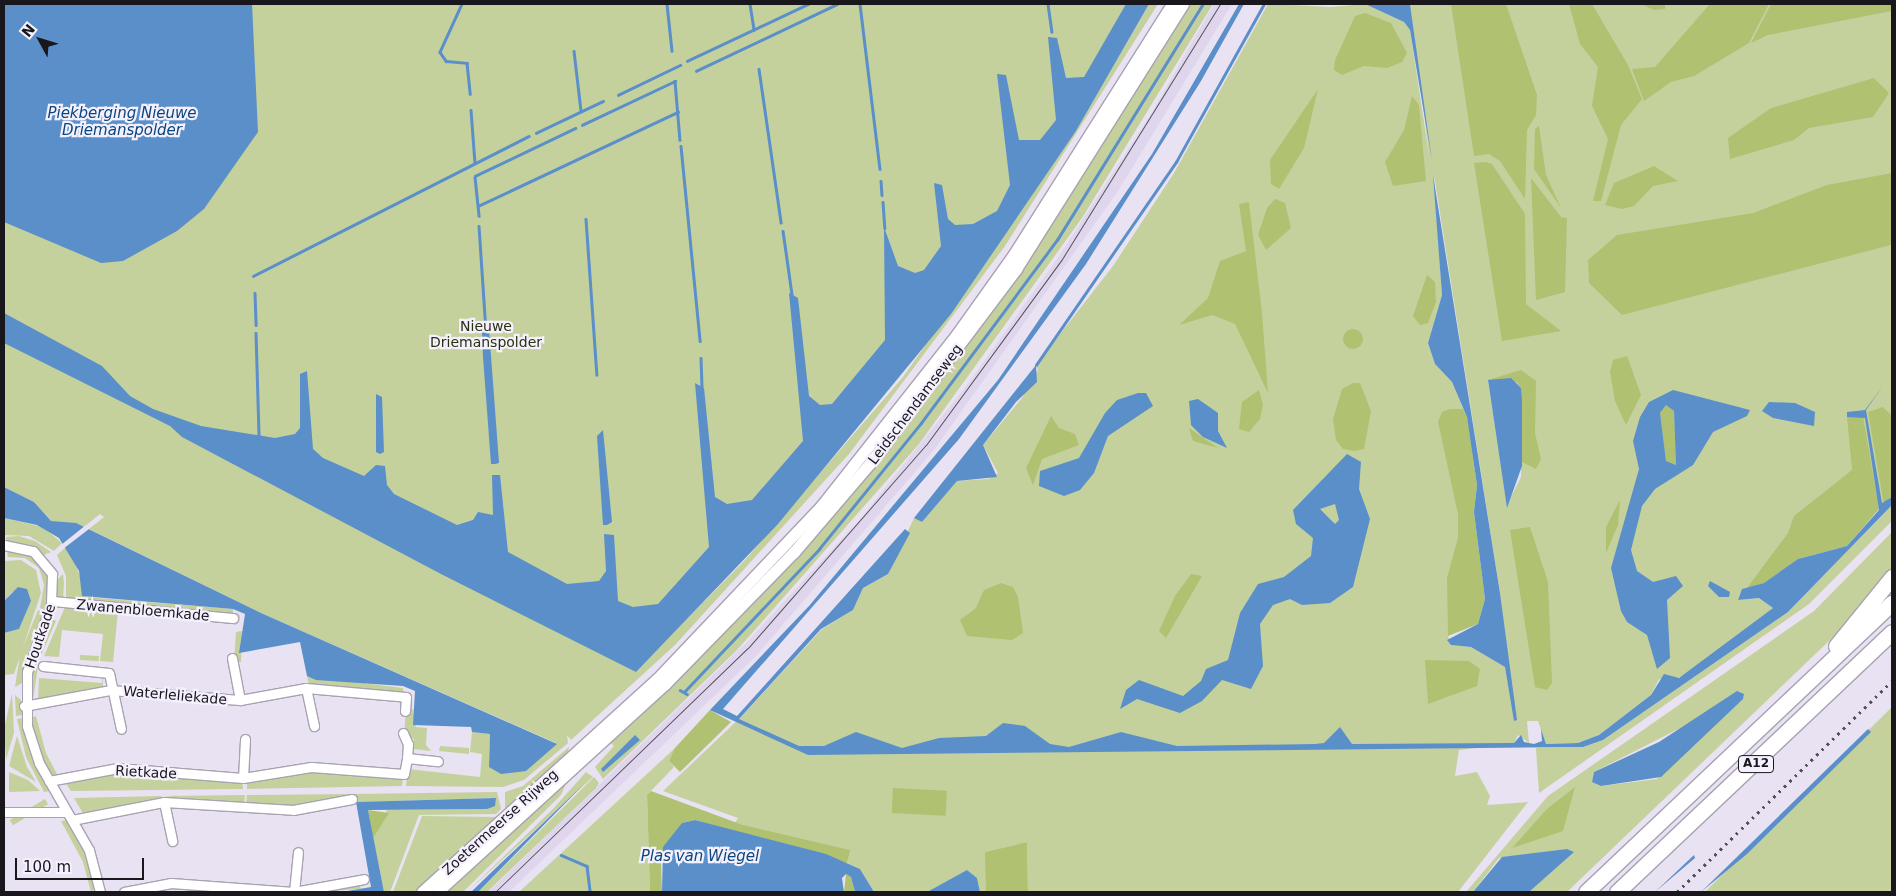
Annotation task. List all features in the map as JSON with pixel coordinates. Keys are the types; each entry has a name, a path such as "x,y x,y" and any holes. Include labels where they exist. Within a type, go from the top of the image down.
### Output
{"highway":[{"name":"A12","path":"1780,713 1892,577"},
{"name":"A12","path":"1586,892 1780,713 1892,603"},
{"name":"A12","path":"1617,892 1892,632"}],"main road":[{"name":"Leidschendamseweg","path":"582,754 742,594 852,467 957,334 1055,195 1172,4"},
{"name":"Leidschendamseweg","path":"582,754 731,619 870,463 1016,269 1184,4"},
{"name":"Zoetermeerse Rijweg","path":"422,892 582,754"},
{"name":"Zoetermeerse Rijweg","path":"437,892 582,754"}],"street":[{"name":"Houtkade","path":"4,545 24,547 45,561 53,582 52,602 29,660 24,706 34,753 65,812 72,820 94,864 100,892"},
{"name":"Zwanenbloemkade","path":"52,602 233,618"},
{"name":"Waterleliekade","path":"232,658 240,700"},
{"name":"Waterleliekade","path":"42,666 109,674 110,690 121,729"},
{"name":"Waterleliekade","path":"24,706 110,690 240,700 306,688 406,697 405,711"},
{"path":"306,688 314,726"},
{"path":"403,733 408,744 407,758 438,761"},
{"path":"243,778 244,739"},
{"name":"Rietkade","path":"49,781 118,768 243,778 311,767 404,774 407,758"},
{"path":"72,820 164,802 293,810 352,799"},
{"path":"164,802 172,841"},
{"path":"4,812 65,812"},
{"path":"294,892 298,852"},
{"path":"124,892 179,888 294,892 364,879"}],"shaded area":[{"path":"1214,4 1232,4 1118,191 934,450 756,656 509,892 488,892 746,643 861,518 967,385 1059,256 1151,114"}],"green space":[{"name":"Nieuwe Driemanspolder","path":"4,4 1144,4 1055,147 629,668 635,671 745,560 903,377 1076,131 1149,4 1158,4 1005,246 849,454 675,645 571,740 567,735 568,743 524,780 503,787 406,786 408,769 480,777 482,754 470,752 472,732 490,734 489,767 526,771 556,743 261,613 89,529 104,517 100,514 84,527 51,521 34,502 4,487"},
{"path":"1188,4 1213,4 1082,218 919,444 737,650 603,779 595,767 614,746 608,740 868,470 1016,279"},
{"path":"1268,4 1331,7 1365,4 1404,22 1410,30 1430,161 1410,4 1892,4 1892,497 1764,583 1742,589 1738,600 1759,598 1773,608 1686,674 1673,680 1659,679 1651,695 1599,735 1578,743 1546,744 1538,721 1527,721 1529,743 1518,735 1514,743 1459,750 1455,776 1477,772 1490,796 1487,805 1528,802 1458,892 1028,892 1027,842 986,852 986,892 980,892 977,878 967,870 927,892 874,892 860,869 847,863 849,850 735,823 738,818 663,791 741,717 822,629 853,610 863,588 888,574 914,518 922,522 956,481 988,479 998,473 983,445 1022,398 1038,370 1036,365 1113,266 1174,173","holes":["1434,175 1500,593 1516,721 1505,667 1471,647 1451,645 1448,636 1473,451 1467,417 1452,382 1435,364 1428,343 1442,295","1488,381 1521,446 1521,477 1507,505"]},
{"path":"1451,4 1506,4 1537,95 1536,115 1527,130 1525,199 1500,161 1489,154 1474,156"},
{"path":"1569,4 1592,4 1628,65 1642,99 1621,125 1601,201 1593,201 1608,139 1592,106 1598,67 1580,44"},
{"path":"1641,4 1665,4 1665,9 1654,10"},
{"path":"1769,4 1749,43 1694,76 1671,82 1644,101 1632,69 1655,67 1709,5"},
{"path":"1771,4 1892,4 1892,11 1768,35 1751,43"},
{"path":"1365,13 1391,23 1407,53 1402,62 1387,68 1364,66 1342,75 1334,70 1335,60 1355,16"},
{"path":"1874,78 1889,93 1873,117 1809,128 1794,140 1730,159 1728,138 1771,108"},
{"path":"1318,89 1304,148 1279,189 1271,184 1270,160"},
{"path":"1412,96 1419,105 1426,181 1393,186 1385,162 1404,130"},
{"path":"1539,126 1546,175 1561,208 1534,169 1535,129"},
{"path":"1486,162 1492,164 1525,214 1526,304 1561,331 1502,341 1474,163"},
{"path":"1654,166 1678,181 1653,186 1634,206 1622,209 1605,205 1614,183"},
{"path":"1892,173 1892,244 1887,246 1622,315 1589,283 1588,260 1617,235 1753,213 1827,185"},
{"path":"1531,178 1561,217 1567,218 1565,292 1536,300"},
{"path":"1275,199 1285,203 1291,228 1266,250 1258,235 1267,208"},
{"path":"1249,202 1262,313 1268,393 1235,324 1212,315 1179,325 1208,298 1220,261 1246,251 1239,204"},
{"path":"1427,275 1435,282 1436,302 1428,323 1420,325 1413,316"},
{"path":"1353,329 1360,332 1363,339 1360,346 1353,349 1346,346 1343,339 1346,332"},
{"path":"1627,356 1641,395 1626,425 1615,401 1610,372 1613,360"},
{"path":"1521,370 1536,381 1535,433 1541,459 1536,469 1522,462 1521,388 1517,382 1488,380"},
{"path":"1353,383 1360,383 1371,411 1364,449 1355,451 1343,449 1336,440 1333,419 1342,389"},
{"path":"1259,390 1263,405 1260,419 1249,432 1239,429 1242,402"},
{"path":"1666,405 1674,411 1676,465 1666,461 1660,413"},
{"path":"1883,407 1892,416 1892,497 1884,506 1868,412"},
{"path":"1450,409 1463,409 1467,417 1477,485 1474,512 1485,599 1478,624 1448,636 1447,578 1458,538 1458,514 1438,422 1442,412"},
{"path":"1051,416 1059,428 1075,434 1079,445 1042,459 1033,485 1026,468"},
{"path":"1863,416 1879,509 1847,546 1798,559 1764,583 1747,588 1788,533 1794,516 1852,470 1847,417"},
{"path":"1189,428 1218,448 1193,441"},
{"path":"1620,500 1618,525 1606,553 1606,527"},
{"path":"1892,505 1892,521 1809,604 1539,793 1536,748 1583,747 1603,740 1788,612"},
{"path":"4,518 43,527 62,543 54,551 29,536 4,535"},
{"path":"1530,527 1548,582 1552,683 1547,690 1535,687 1510,530"},
{"path":"1892,532 1892,571 1853,618 1567,892 1529,892 1573,852 1567,849 1499,858 1473,892 1466,892 1548,796 1814,611","holes":["1745,695 1657,779 1601,786 1592,782 1594,772"]},
{"path":"19,536 35,541 51,552 44,555 30,545 7,543 6,537"},
{"path":"65,548 73,556 87,597 233,609 233,615 66,601 66,576 57,555"},
{"path":"7,550 31,553 50,577 46,611 40,608 44,585 39,568 25,558 8,557"},
{"path":"21,560 36,570 41,593 14,674 4,675 4,633 19,629 31,601 12,592 4,601 4,561"},
{"path":"63,574 63,600 57,596 57,580"},
{"path":"1191,574 1202,576 1166,638 1159,631 1175,596"},
{"path":"1001,583 1013,587 1018,597 1023,633 1012,640 967,636 960,620 976,608 984,590"},
{"path":"65,607 118,611 113,662 100,661 103,634 62,630 59,657 44,656"},
{"path":"38,610 44,614 28,652 22,683 15,687 20,654"},
{"path":"50,617 56,621 39,660 33,700 31,671"},
{"path":"242,631 241,662 234,663 236,632"},
{"path":"80,655 99,656 99,661 80,660"},
{"path":"1425,660 1469,661 1480,669 1477,686 1428,704"},
{"path":"103,676 103,689 38,700 39,678 102,683"},
{"path":"307,676 403,688 403,694 309,685"},
{"path":"12,694 14,733 6,759 4,729"},
{"path":"15,695 21,700 23,715 16,716"},
{"path":"1892,707 1892,892 1705,892 1743,854"},
{"path":"413,709 416,727 427,728 426,745 431,751 413,749 414,739 404,735 406,710"},
{"path":"710,710 731,722 680,772 669,761 674,749"},
{"path":"36,716 46,753 58,776 50,775 42,760 30,718"},
{"path":"23,718 51,791 44,792 26,757 17,719"},
{"path":"17,736 27,767 36,782 9,766"},
{"path":"440,746 469,748 469,754 439,751"},
{"path":"569,747 567,757 418,892 393,892 422,816 498,817 505,810 505,792 523,786"},
{"path":"674,749 669,761 674,767 647,795 650,892 519,892"},
{"path":"311,769 403,777 402,786 247,789 247,781"},
{"path":"118,771 242,780 243,789 71,791 64,781"},
{"path":"9,772 28,780 40,791 9,792"},
{"path":"586,772 593,777 467,892 552,810"},
{"path":"569,777 561,795 463,892 442,892"},
{"path":"594,777 599,783 596,788 487,892 478,892"},
{"path":"1575,787 1563,831 1512,848 1547,809"},
{"path":"893,788 947,791 946,816 892,813"},
{"path":"651,791 740,824 850,850 847,863 695,820 682,823 661,860 662,892 650,892 647,795"},
{"path":"497,792 501,809 496,814 419,815 390,892 384,892 373,838 387,810 487,809 495,798 356,802 354,794"},
{"path":"349,794 293,808 246,804 247,795"},
{"path":"245,795 244,804 163,796"},
{"path":"161,796 162,800 84,815 74,798"},
{"path":"45,799 48,804 13,825 10,820"},
{"path":"368,810 389,813 373,838"},
{"path":"67,820 87,855 95,888 91,892 83,862 61,821"},
{"path":"1027,842 1028,892 986,892 985,852"},
{"path":"846,874 851,877 855,892 844,892"},
{"path":"359,883 361,889 311,892"}],"water":[{"name":"Piekberging Nieuwe Driemanspolder","path":"4,4 252,4 258,132 204,209 177,231 123,261 101,263 4,222"},
{"path":"1126,4 1149,4 1076,131 951,314 778,524 636,672 441,574 182,437 170,426 4,343 4,313 102,366 130,396 153,409 201,426 275,438 295,434 300,428 300,374 307,371 313,449 323,458 364,476 376,465 385,466 387,485 394,494 457,525 473,520 478,512 493,515 492,475 500,475 508,552 567,584 599,581 606,571 604,534 614,535 618,601 633,607 658,604 709,547 695,383 704,388 715,497 727,504 752,500 803,441 789,293 798,298 809,396 820,405 832,404 885,340 884,227 898,266 915,273 924,270 941,246 934,183 942,185 948,219 955,225 973,224 997,211 1010,185 997,74 1006,75 1019,140 1040,140 1056,120 1048,37 1057,38 1066,78 1084,77"},
{"path":"1239,4 1244,4 1201,81 1086,264 959,439 723,709 737,716 905,529 910,533 888,574 863,588 853,610 821,629 739,719 799,746 824,746 856,732 902,748 939,738 986,736 1003,723 1025,726 1050,744 1069,747 1121,732 1177,746 1315,744 1324,743 1340,727 1352,744 1514,743 1521,735 1524,742 1534,744 1542,741 1541,729 1546,744 1578,743 1599,735 1651,695 1664,674 1679,678 1773,608 1759,598 1738,600 1742,589 1764,583 1798,559 1847,546 1879,510 1865,418 1847,417 1847,412 1865,410 1883,386 1866,410 1882,503 1892,497 1892,505 1788,612 1603,740 1583,747 808,755 710,710 809,606 998,380 1152,154"},
{"path":"1365,4 1410,4 1432,161 1410,30 1404,22"},
{"path":"1433,175 1500,593 1517,720 1514,721 1505,667 1471,647 1451,645 1447,640 1478,624 1485,599 1474,512 1477,485 1467,417 1452,382 1435,364 1428,343 1442,295"},
{"path":"489,329 499,463 495,464 491,464 483,357 482,331"},
{"path":"1036,365 1037,382 1016,402 983,445 997,477 957,481 922,522 914,518"},
{"path":"1511,378 1521,388 1522,466 1507,508 1488,380"},
{"path":"1673,390 1750,410 1747,416 1713,432 1693,465 1655,489 1642,506 1631,550 1637,571 1653,582 1676,576 1683,586 1667,600 1670,658 1657,669 1647,635 1627,622 1621,611 1611,568 1639,469 1633,441 1640,417 1649,402","holes":["1666,405 1674,411 1676,465 1666,461 1660,413"]},
{"path":"1138,393 1146,393 1153,406 1108,436 1094,473 1080,490 1064,496 1039,486 1040,471 1079,458 1105,413 1117,400"},
{"path":"376,394 382,397 384,452 380,454 376,452"},
{"path":"1198,399 1218,413 1218,431 1227,448 1203,437 1191,425 1189,401"},
{"path":"1769,402 1795,403 1815,412 1814,426 1773,418 1762,411"},
{"path":"603,430 612,522 607,525 603,525 597,436"},
{"path":"1347,454 1361,462 1359,489 1370,519 1353,587 1330,603 1302,605 1290,599 1273,605 1260,624 1263,666 1251,689 1222,680 1202,701 1180,713 1137,699 1120,709 1126,690 1139,680 1183,696 1201,681 1206,669 1228,660 1240,613 1258,584 1284,577 1311,556 1313,538 1296,524 1293,510","holes":["1335,504 1339,520 1335,524 1320,509"]},
{"path":"4,487 34,502 51,521 76,523 261,613 557,744 526,771 501,774 489,767 490,734 472,732 471,727 413,725 415,691 403,686 316,680 307,676 300,642 239,653 245,614 233,609 82,596 79,571 59,538 37,525 4,518"},
{"path":"1710,581 1730,592 1729,597 1719,597 1708,586"},
{"path":"18,587 27,589 31,601 19,629 4,633 4,601"},
{"path":"1737,691 1744,694 1743,699 1661,777 1601,786 1592,782 1594,772 1659,742"},
{"path":"1868,729 1871,732 1747,854 1701,892"},
{"path":"635,735 640,740 603,772 601,769"},
{"path":"584,784 478,892 471,892 500,864"},
{"path":"496,798 495,806 487,809 368,810 384,892 342,892 371,887 356,802"},
{"name":"Plas van Wiegel","path":"695,820 826,854 860,869 874,892 855,892 851,877 846,874 842,878 844,892 662,892 663,847 682,823"},
{"path":"1567,849 1574,852 1529,892 1473,892 1502,857"},
{"path":"1694,855 1695,858 1655,892"},
{"path":"967,870 977,878 980,892 927,892"}],"pier":[{"path":"86,525 89,529 63,549 61,545"}],"waterway":[{"path":"462,4 440,52 446,61 467,63 470,94"},
{"path":"667,4 672,51"},
{"path":"750,4 754,30"},
{"path":"687,61 808,4"},
{"path":"696,71 837,4"},
{"path":"860,4 880,169"},
{"path":"1048,4 1052,32"},
{"path":"684,692 819,549 921,423 1057,240 1203,4"},
{"path":"1036,365 1176,162 1264,4"},
{"path":"574,51 581,111"},
{"path":"618,95 680,65"},
{"path":"759,69 781,222"},
{"path":"582,125 675,81 680,140"},
{"path":"536,133 603,101"},
{"path":"471,110 475,163"},
{"path":"478,206 678,112"},
{"path":"475,176 575,128"},
{"path":"253,276 529,136"},
{"path":"681,146 700,341"},
{"path":"475,177 479,216"},
{"path":"881,181 882,195"},
{"path":"883,202 885,228"},
{"path":"586,219 597,375"},
{"path":"479,226 486,331"},
{"path":"783,231 792,294"},
{"path":"255,293 256,325"},
{"path":"256,333 259,437"},
{"path":"701,358 702,386"},
{"path":"680,690 687,694"},
{"path":"561,855 587,866 590,892"}],"tram line":[{"path":"495,892 748,648 926,445 1062,259 1220,4"}],"railway":[{"path":"1677,892 1892,681"}]}
